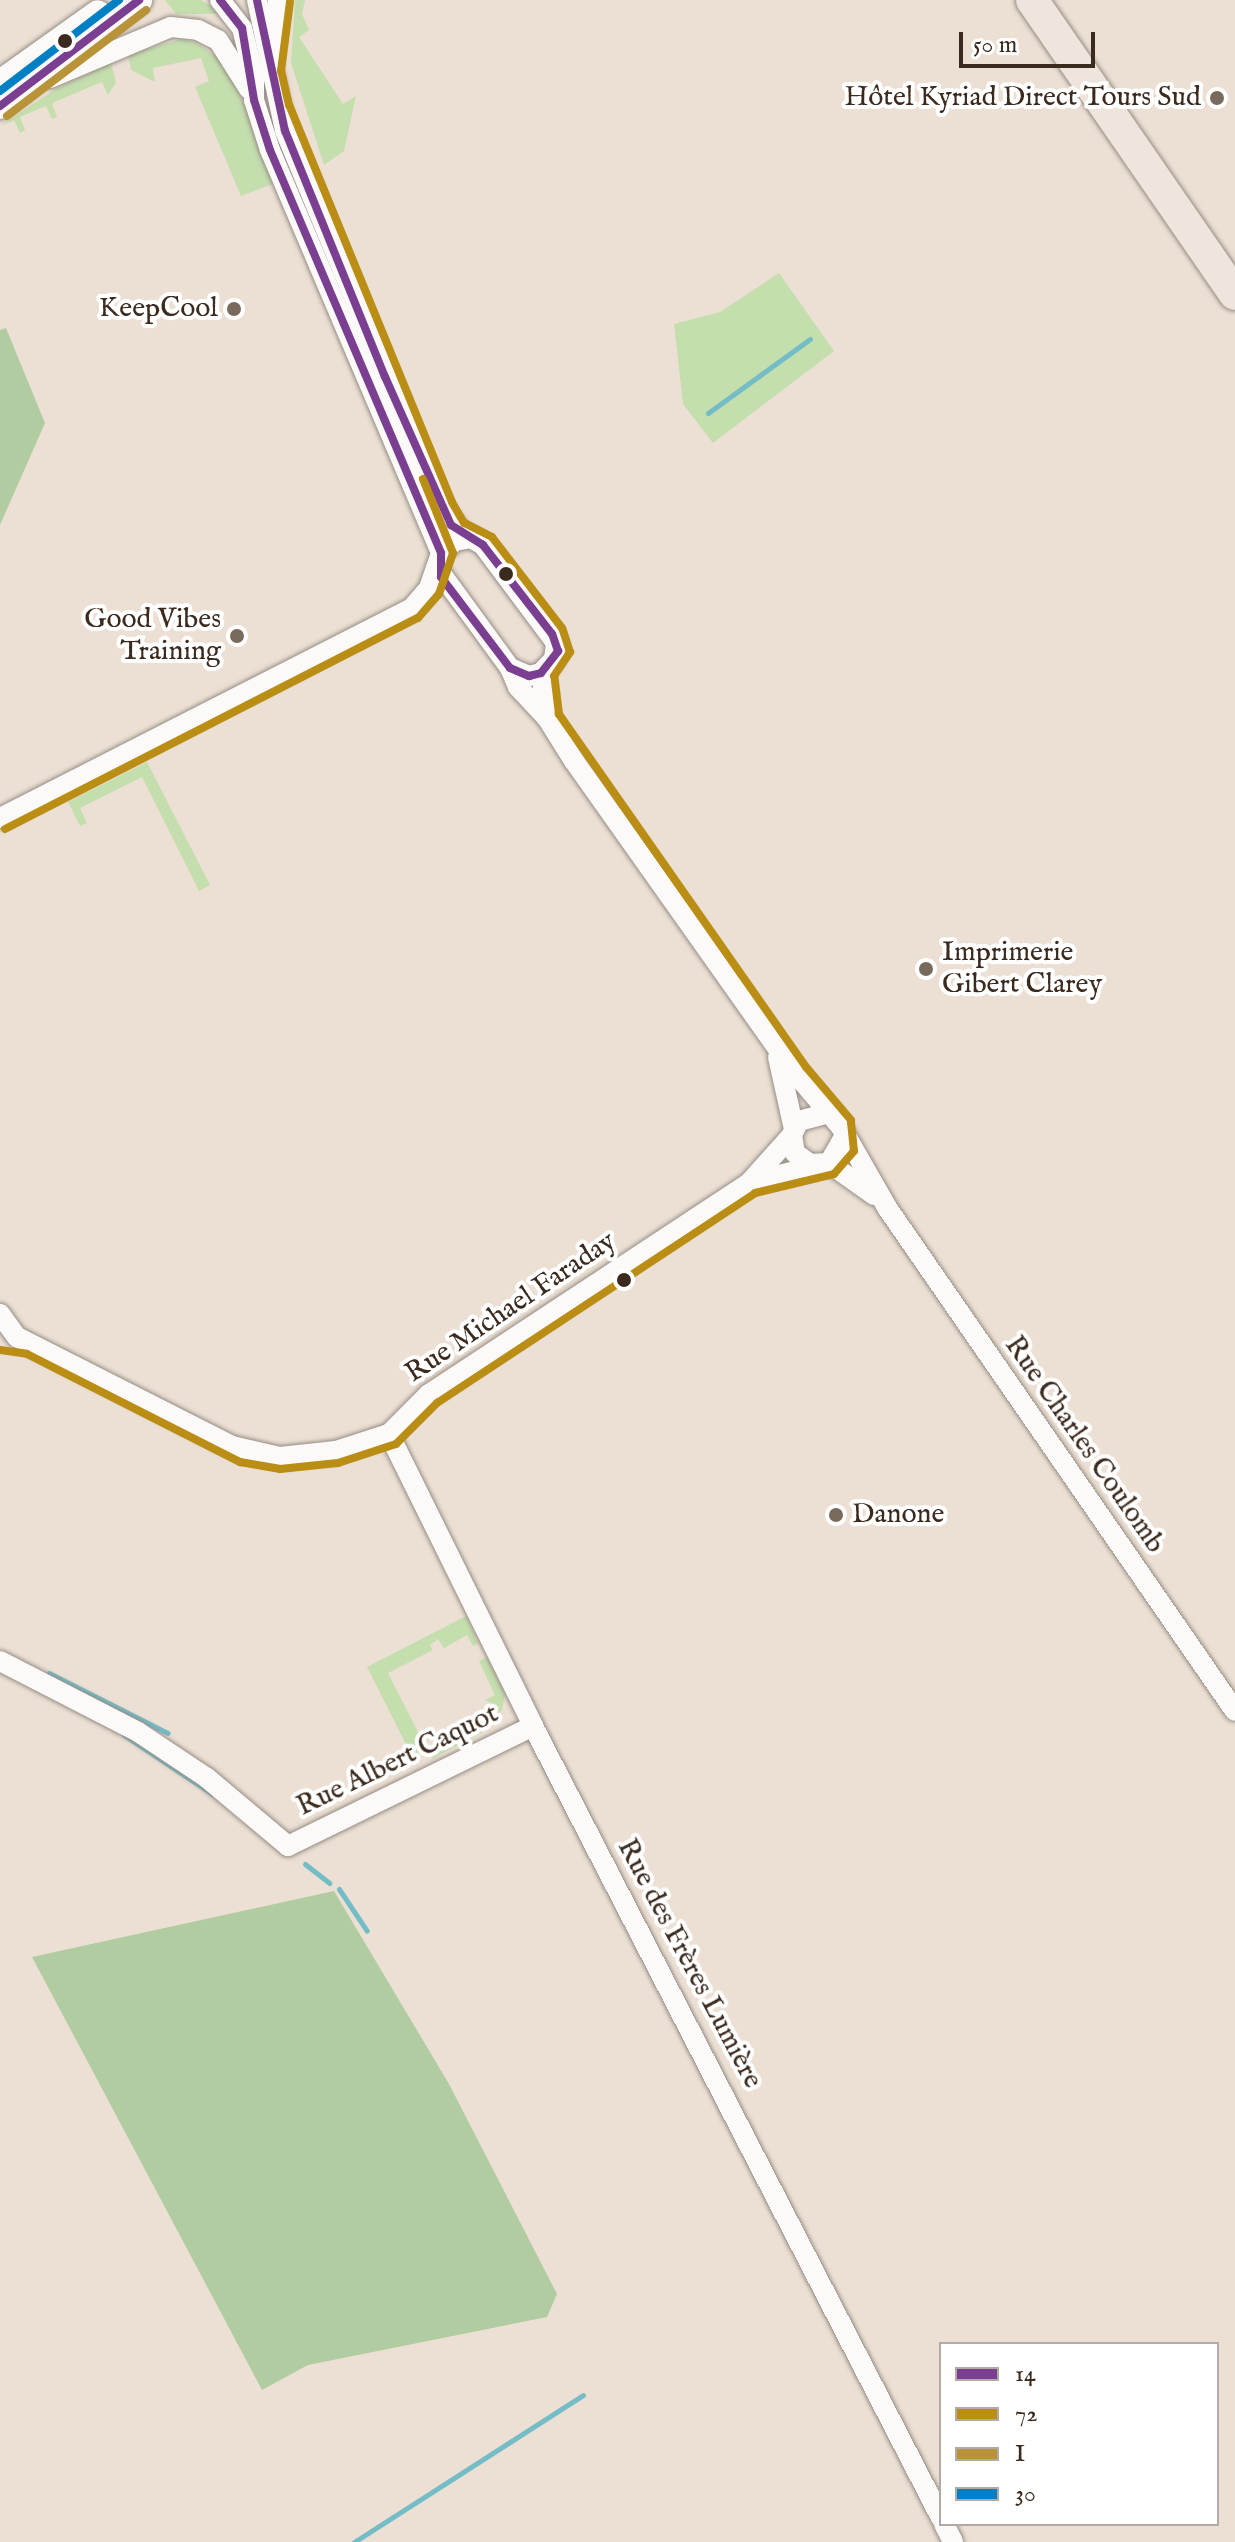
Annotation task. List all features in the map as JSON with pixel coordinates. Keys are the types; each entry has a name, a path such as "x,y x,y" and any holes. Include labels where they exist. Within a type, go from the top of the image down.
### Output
{"main road":[{"path":"1032,0 1235,294"},
{"path":"1055,0 1235,258"}],"street":[{"path":"4,96 115,0"},
{"path":"4,96 139,0"},
{"name":"Rue Charles Coulomb","path":"220,0 246,38 254,100 439,561 510,668 518,687 547,718 825,1114 835,1119 888,1209 1234,1708"},
{"name":"Rue Charles Coulomb","path":"257,0 269,71 285,131 441,507 465,538 483,545 552,634 558,651 541,673 547,718"},
{"path":"269,71 278,0"},
{"path":"4,96 116,46 171,27 198,30 218,40 254,100"},
{"path":"0,818 379,628 423,598 439,561 465,538"},
{"path":"510,668 529,676 541,673"},
{"name":"Rue Charles Coulomb","path":"774,1042 802,1160 824,1164 888,1209"},
{"path":"793,1132 806,1115 825,1114"},
{"name":"Rue Michael Faraday","path":"0,1314 8,1337 243,1450 308,1456 389,1434 429,1394 750,1182 793,1132"},
{"path":"824,1164 844,1137"},
{"name":"Rue Michael Faraday","path":"750,1182 824,1164"},
{"name":"Rue des Frères Lumière","path":"389,1434 533,1726 939,2514"},
{"name":"Rue Albert Caquot","path":"0,1661 138,1732 207,1778 288,1846 533,1726"}],"green space":[{"path":"165,0 201,0 222,14 176,14"},
{"path":"295,0 305,0 302,14 309,30 299,37 343,104 356,96 344,151 324,165 291,63"},
{"path":"181,39 197,43 228,65 275,183 241,196 195,87 209,81 201,58 153,68 155,82 131,70 128,55"},
{"path":"111,63 116,82 108,95 102,82 52,103 57,117 52,119 46,106 20,117 25,130 20,133 14,120 0,126 56,89"},
{"path":"779,273 834,351 713,443 683,404 674,324 720,312"},
{"path":"6,328 45,423 0,525 0,330"},
{"path":"147,762 210,885 199,891 142,777 80,808 87,823 80,826 68,802"},
{"path":"466,1616 478,1643 473,1646 467,1635 444,1648 438,1639 430,1645 433,1650 388,1673 421,1738 417,1766 367,1667"},
{"path":"487,1657 505,1694 502,1710 492,1721 499,1707 485,1700 495,1695 479,1661"},
{"path":"480,1715 492,1722 483,1732 432,1759 433,1751 475,1734"},
{"path":"334,1891 449,2084 557,2294 547,2317 308,2365 262,2390 32,1957"}],"waterway":[{"path":"708,413 810,339"},
{"path":"49,1673 168,1733"},
{"path":"124,1735 212,1794"},
{"path":"305,1864 329,1883"},
{"path":"339,1889 367,1931"},
{"path":"354,2542 583,2395"}],"transit line":[{"name":"30","path":"0,91 119,0"},
{"name":"14","path":"0,106 139,0"},
{"name":"14","path":"220,0 242,28 254,100 270,150 441,553 441,577 510,668 529,676 541,673 558,651 552,634 483,545 451,525 385,377 285,131 257,0"},
{"name":"72","path":"0,1350 27,1354 240,1462 280,1469 338,1463 396,1444 437,1403 755,1193 834,1174 854,1151 851,1120 806,1067 559,714 554,676 570,652 562,628 492,537 464,523 452,502 289,105 281,71 290,2"},
{"name":"I","path":"7,116 146,10"},
{"name":"72","path":"5,829 418,618 439,594 453,553 423,479"}],"place":[{"name":"Hôtel Kyriad Direct Tours Sud","path":"1217,98"},
{"name":"KeepCool","path":"234,309"},
{"name":"Good Vibes Training","path":"237,636"},
{"name":"Imprimerie Gibert Clarey","path":"926,969"},
{"name":"Danone","path":"836,1515"}]}
